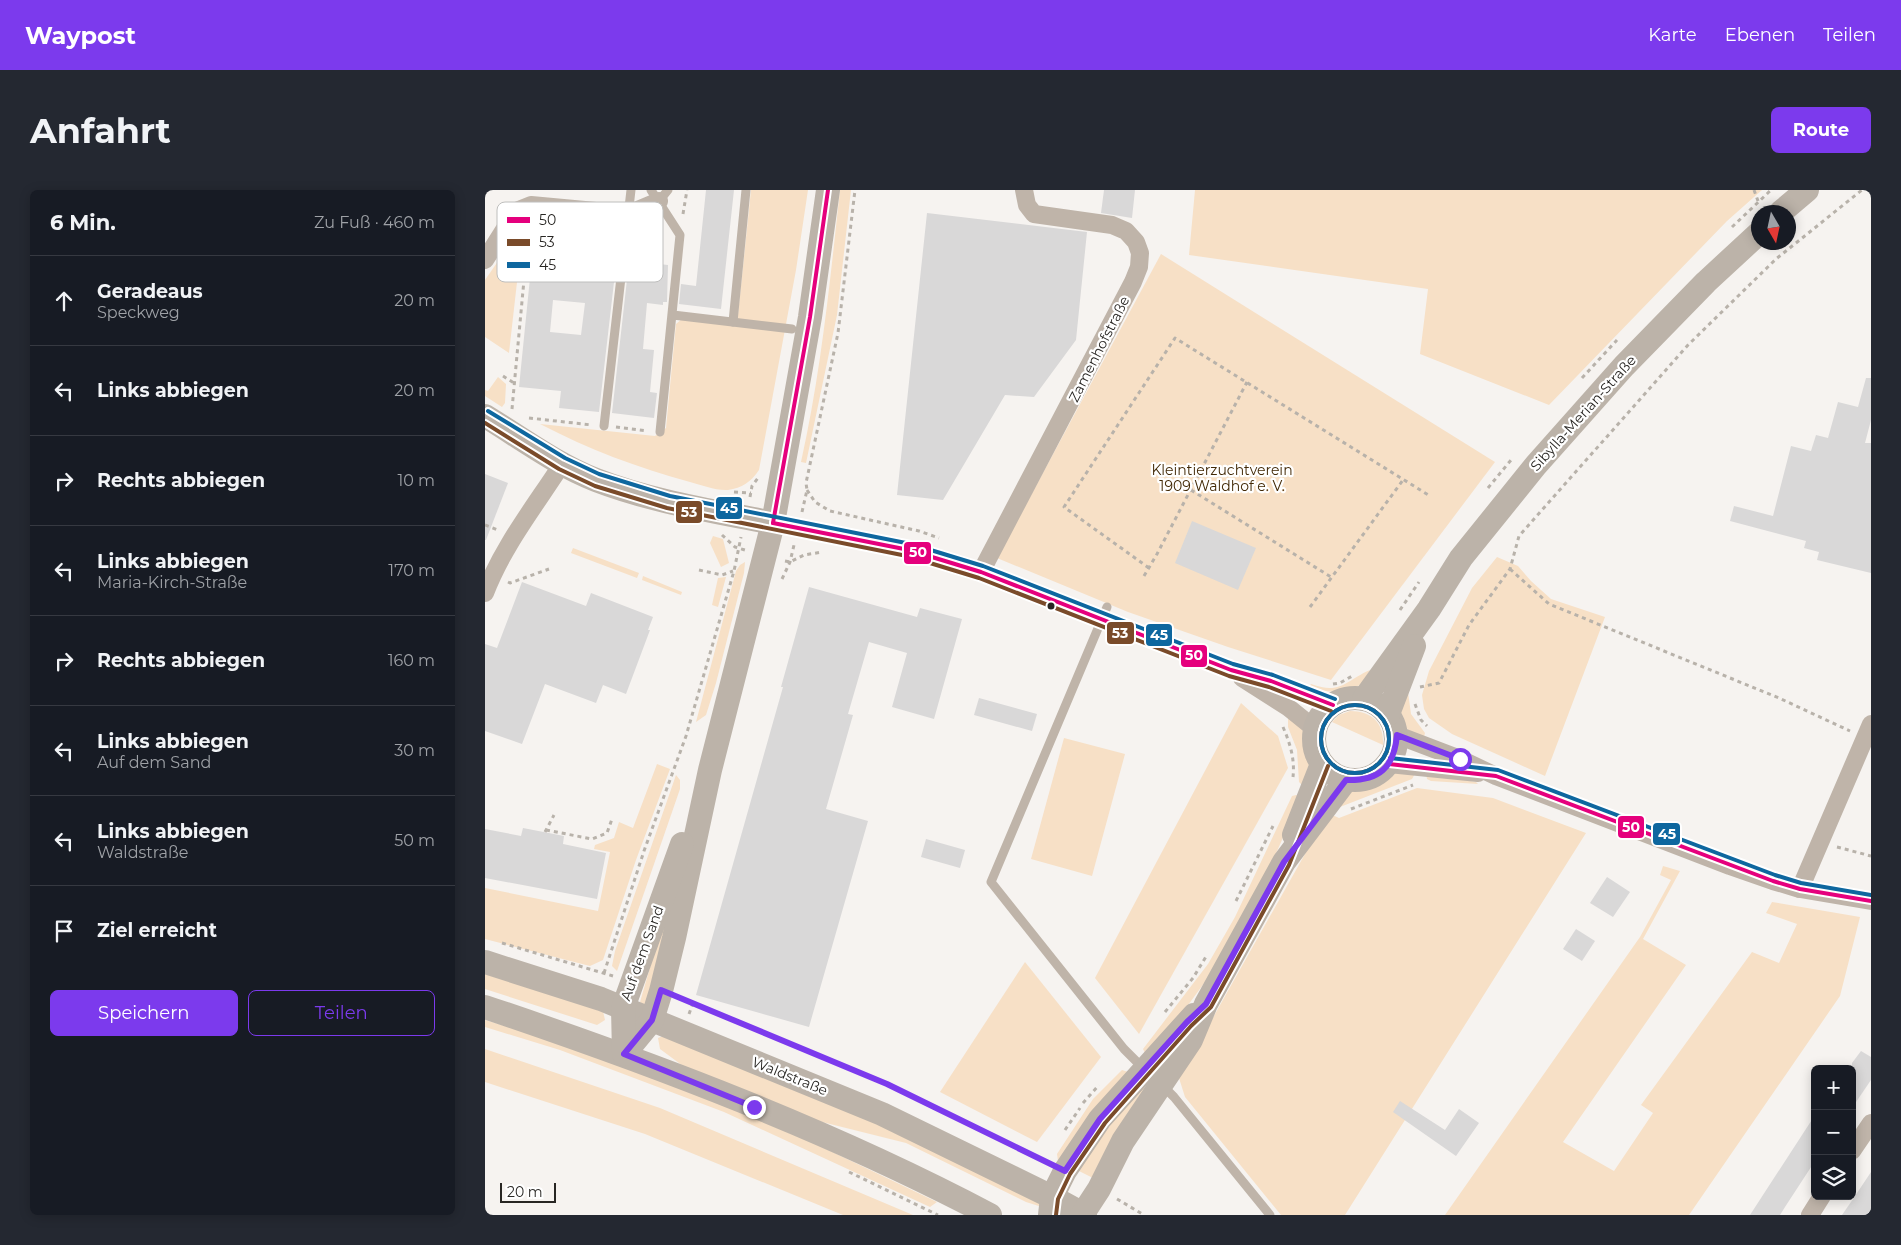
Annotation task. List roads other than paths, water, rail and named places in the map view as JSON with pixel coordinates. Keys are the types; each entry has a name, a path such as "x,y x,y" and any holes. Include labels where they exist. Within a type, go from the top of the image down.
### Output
{"main road":[{"name":"Auf dem Sand","path":"624,1054 652,1020 661,990 710,770 773,523 810,317 828,190"},
{"path":"1789,205 1807,190"},
{"name":"Sibylla-Merian-Straße","path":"1364,699 1429,610 1461,558 1536,465 1624,366 1706,282 1751,240"},
{"path":"485,416 562,464 597,480 668,502 773,523"},
{"name":"Sibylla-Merian-Straße","path":"1393,724 1429,610"},
{"path":"1330,695 1343,700 1353,698 1364,699 1378,704 1393,724 1395,750 1389,764 1377,775 1362,780 1346,780 1333,774 1322,764 1315,747 1315,729 1330,695"},
{"path":"1083,1215 1123,1141 1191,1040 1206,1004 1284,862 1322,764"},
{"name":"Auf dem Sand","path":"624,1054 623,1008 710,770"},
{"path":"1284,862 1346,780"},
{"name":"Waldstraße","path":"485,962 623,1008 882,1114 1051,1206 1083,1215"},
{"path":"1051,1206 1054,1163 1100,1119 1144,1069 1206,1004"},
{"path":"485,1007 624,1054 848,1146 940,1188 990,1215"}],"street":[{"name":"Zamenhofstraße","path":"985,564 1133,282 1140,260 1138,246 1131,235 1112,225 1035,214 1027,204 1024,190"},
{"path":"647,202 659,194"},
{"path":"485,260 497,241"},
{"path":"485,593 514,536 562,464"},
{"path":"773,523 985,564 1104,613 1231,670 1330,695"},
{"path":"1231,670 1263,693 1289,708 1315,729"},
{"path":"1393,724 1496,776 1730,866 1801,889 1871,901"},
{"path":"1801,889 1868,731"},
{"path":"1389,764 1496,776"},
{"path":"1856,1145 1871,1123"},
{"path":"1810,1215 1819,1200"}],"lane":[{"path":"733,322 746,190"},
{"path":"659,194 680,235 660,432"},
{"path":"604,426 620,282"},
{"path":"673,315 792,329"},
{"path":"1104,613 991,882 1124,1049 1174,1097 1270,1215"}],"park label":[{"name":"Kleintierzuchtverein 1909 Waldhof e. V.","path":"1222,478"}]}
